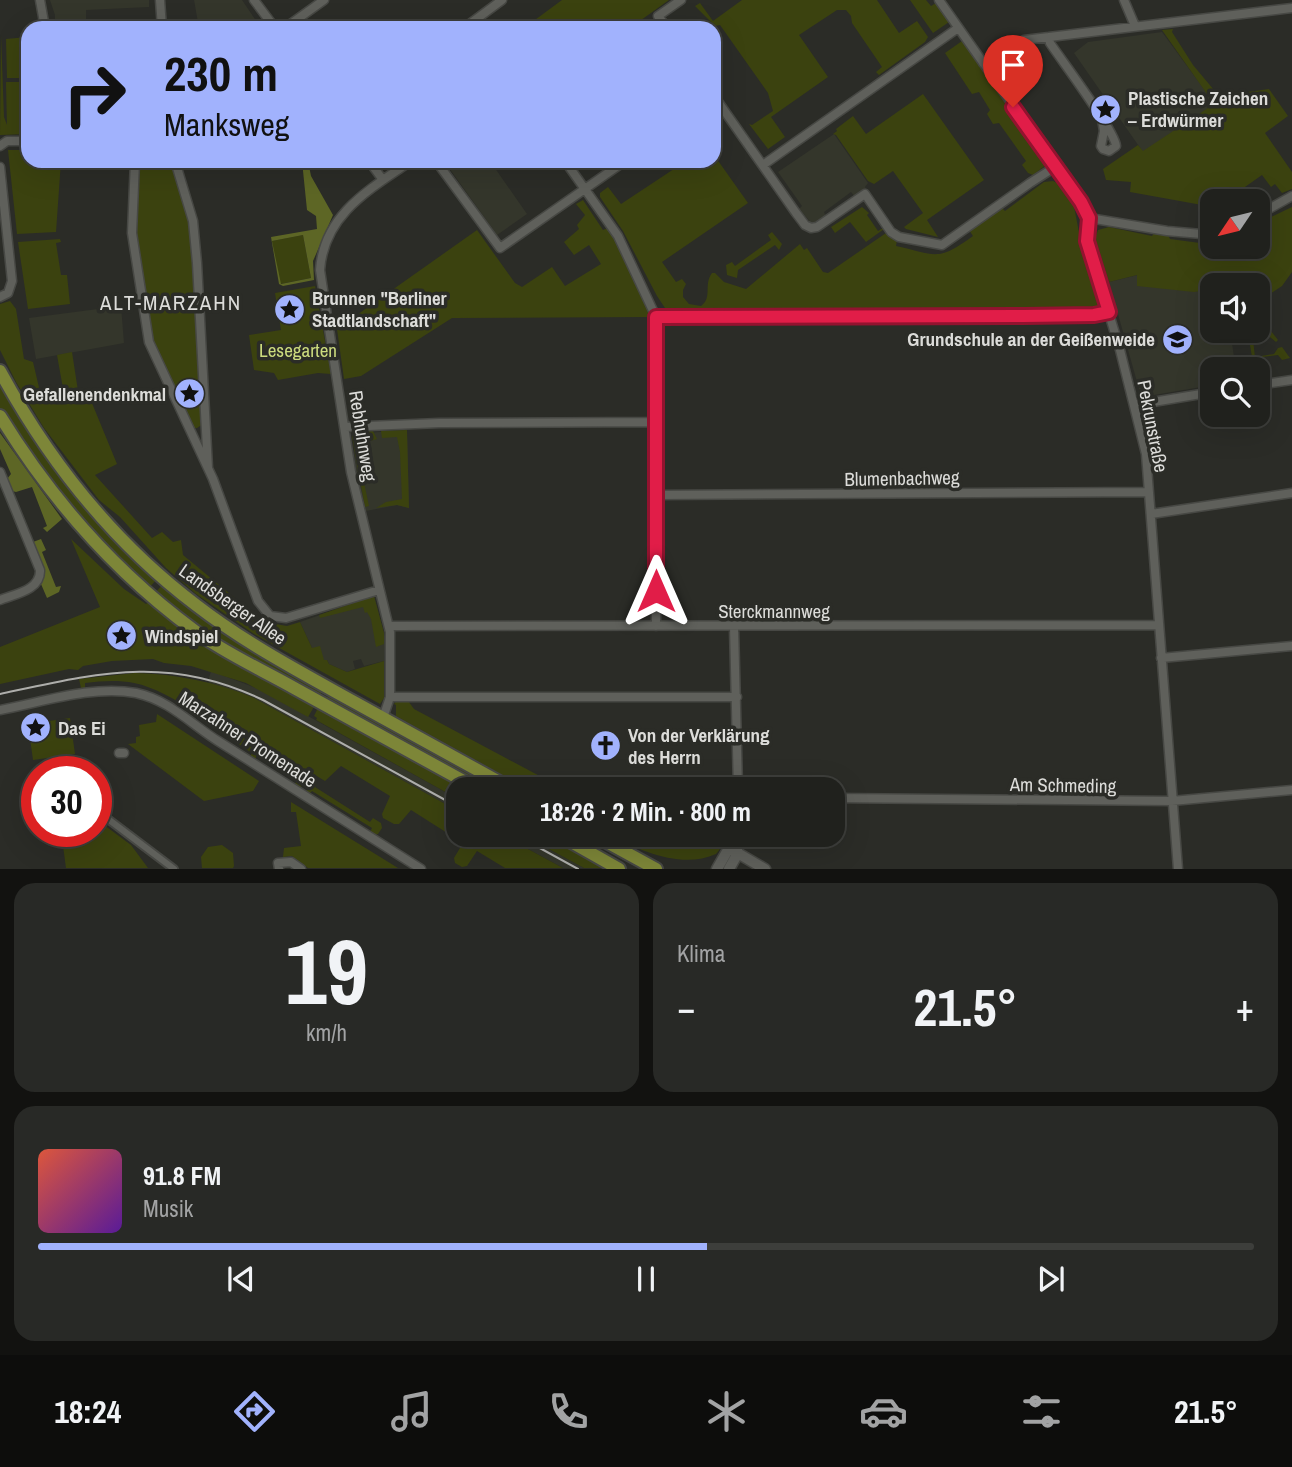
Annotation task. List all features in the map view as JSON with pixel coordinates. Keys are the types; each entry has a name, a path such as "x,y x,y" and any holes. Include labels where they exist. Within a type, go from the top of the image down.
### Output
{"main road":[{"name":"Landsberger Allee","path":"0,371 35,429 79,492 145,562 195,605 239,636 490,777"},
{"name":"Landsberger Allee","path":"0,416 29,461 88,535 167,609 212,642 456,777"},
{"path":"580,847 619,869"},
{"path":"616,847 656,869"}],"street":[{"path":"40,0 44,21"},
{"path":"160,0 160,21"},
{"path":"254,0 270,21"},
{"path":"295,21 324,0"},
{"path":"475,21 502,0"},
{"path":"662,21 658,16 681,0"},
{"name":"Pekrunstraße","path":"939,0 1081,202 1089,218 1087,241 1135,405 1146,454 1178,869"},
{"path":"1124,0 1135,26"},
{"path":"984,63 1024,40 1292,8"},
{"path":"763,165 958,28"},
{"path":"1049,37 1050,43 1102,119"},
{"path":"721,106 796,213 805,225 811,228 817,227 865,194 891,232 899,237 942,245 1055,167"},
{"path":"0,146 7,141 21,141"},
{"path":"0,167 12,281 10,290 0,297"},
{"path":"135,168 132,233 147,335 208,468 258,601 270,617 286,618 379,590"},
{"path":"177,168 193,220 199,278 208,468"},
{"path":"374,168 383,180"},
{"name":"Rebhuhnweg","path":"383,718 390,697 389,626 351,472 321,282 321,261 331,233 346,209 401,168"},
{"path":"441,168 498,248 615,168"},
{"path":"570,168 618,236 656,317 656,626"},
{"path":"1270,209 1292,197"},
{"path":"1089,218 1200,234"},
{"path":"656,317 1024,316 1094,315 1109,312"},
{"path":"1270,383 1292,380"},
{"path":"1135,405 1200,394"},
{"path":"345,427 439,423 656,422"},
{"path":"190,433 206,431"},
{"path":"0,472 40,570 40,576 31,587 0,600"},
{"name":"Blumenbachweg","path":"656,495 1149,492"},
{"path":"1151,514 1292,494"},
{"name":"Sterckmannweg","path":"389,626 1159,625"},
{"path":"734,627 738,777"},
{"path":"1161,658 1292,646"},
{"name":"Marzahner Promenade","path":"0,710 103,691 149,696 171,706 211,737 421,869"},
{"path":"390,697 737,697"},
{"name":"Am Schmeding","path":"845,798 1172,801 1292,790"},
{"path":"112,822 174,869"},
{"path":"729,869 734,847"},
{"path":"716,869 733,850"},
{"path":"733,850 765,869"},
{"path":"279,869 278,863 291,862 301,869"}],"shaded area":[{"path":"50,0 149,0 149,7 86,10 86,21 55,21"},
{"path":"194,0 242,0 256,21 198,21"},
{"path":"1162,32 1215,104 1143,152 1074,53 1088,42"},
{"path":"834,134 868,183 866,189 855,197 851,192 824,212 826,217 812,224 799,209 802,206 778,172"},
{"path":"449,168 495,168 527,214 497,235"},
{"name":"Grundschule an der Geißenweide","path":"1150,272 1200,282 1200,343 1232,343 1234,357 1200,357 1200,387 1148,396 1139,389 1109,282"},
{"path":"121,306 124,343 36,359 29,318"},
{"path":"407,430 409,508 397,505 366,511 355,465 353,434"},
{"path":"374,596 385,637 384,661 364,666 361,659 353,661 355,669 347,672 329,664 312,648 300,622"},
{"path":"211,671 259,689 446,792 446,804 254,698 208,682"},
{"path":"524,847 545,847 584,868 563,868"}],"green space":[{"path":"562,0 669,0 640,21 534,21"},
{"path":"742,0 877,0 899,33 917,21 928,37 925,42 879,75 876,72 882,67 846,10 837,10 799,35 828,77 771,117 785,137 768,149 749,124 752,125 773,111 768,93 721,26 721,21 713,21"},
{"path":"910,0 926,0 931,6 936,3 949,22 933,33"},
{"path":"700,3 713,21 695,6"},
{"path":"1173,29 1172,32 1193,65 1219,96 1269,89 1288,116 1265,133 1292,172 1292,189 1282,193 1275,184 1271,187 1262,175 1242,189 1200,189 1200,205 1130,192 1131,182 1106,180 1103,169 1138,145 1143,151 1214,104 1162,30"},
{"path":"1,35 4,117 7,125 6,82 21,82 21,134 0,135"},
{"path":"21,38 21,78 7,78 6,39"},
{"path":"962,41 1046,159 1046,165 1033,175 1022,165 1026,161 999,123 993,124 987,114 990,110 979,92 972,94 945,53"},
{"path":"923,94 984,180 927,220 938,237 906,229 904,227 923,213 893,171 874,184 868,181 833,134 853,116 866,134"},
{"path":"8,150 21,150 21,168 61,168 56,232 17,234"},
{"path":"721,165 748,203 662,262 676,282 682,279 686,284 683,297 689,304 701,306 707,299 708,282 712,273 724,282 746,289 800,244 804,250 807,248 823,272 828,273 886,233 897,240 896,246 929,254 944,253 973,236 969,230 1002,208 1005,211 1044,182 1053,181 1059,184 1073,201 1082,248 1100,307 1091,310 669,314 600,193 608,187 621,204 675,168 721,168"},
{"path":"139,168 173,168 191,228 196,276 203,424 197,428 192,428 154,347 135,231"},
{"path":"303,168 309,168 311,176 333,215 313,261 314,280 283,286 279,284 271,237 317,229 316,216 307,210","holes":["303,235 311,278 281,284 272,241"]},
{"path":"583,200 603,230 608,228 615,237 648,308 649,317 452,318 361,376 344,379 337,329 477,230 515,283 522,287 552,267 565,286 601,264 589,245 574,255 564,242 579,229 577,225 585,215 576,204"},
{"path":"862,207 869,213 867,215 878,231 884,229 866,242 850,222 835,233 831,227"},
{"path":"1292,207 1292,272 1282,286 1270,294 1270,273 1200,273 1200,291 1194,292 1137,286 1137,275 1109,282 1095,238 1098,230 1109,227 1152,236 1154,233 1167,233 1170,239 1200,243 1200,259 1270,259 1271,217"},
{"path":"772,232 782,244 779,250 775,245 738,270 737,278 727,275 726,265 732,262 735,266 771,240 768,235"},
{"path":"303,235 311,278 280,284 272,241"},
{"path":"60,239 61,242 56,243 61,275 67,275 70,304 28,309 18,242"},
{"name":"Lesegarten","path":"315,286 331,374 318,373 278,380 274,373 254,370 249,335 281,330 275,293"},
{"path":"10,301 16,309 24,359 33,362 41,396 64,394 57,355 72,352 78,391 87,391 117,464 95,475 152,538 162,532 173,542 181,540 183,555 264,622 287,626 300,622 312,648 320,646 324,660 329,664 347,672 384,661 384,698 380,704 254,634 196,594 166,568 120,517 99,500 44,428 0,350 0,304"},
{"path":"1270,330 1278,340 1276,342 1270,337"},
{"path":"1244,343 1253,343 1255,357 1252,357 1250,345"},
{"path":"1282,347 1290,358 1282,360 1278,355 1255,357 1274,354"},
{"path":"0,381 157,579 148,589 86,527 15,433 0,409"},
{"path":"407,430 409,508 397,505 376,508 386,502 402,499 397,437 382,438 381,431"},
{"path":"373,431 377,439 356,445 369,506 365,507 352,437 354,433"},
{"path":"0,433 62,519 47,532 43,528 47,526 32,487 12,491 7,479 11,474 0,449"},
{"path":"41,539 46,550 42,552 56,587 61,586 59,592 47,598 41,584 44,572 33,542"},
{"path":"71,539 124,589 146,604 149,602 315,705 308,717 246,683 191,666 153,659 112,661 0,684 0,647 100,607"},
{"path":"163,584 323,690 319,697 209,634 154,594"},
{"path":"374,596 384,633 384,644 376,647 371,619 363,607 320,618 319,615"},
{"path":"135,673 166,675 225,687 254,698 446,804 446,832 411,810 399,824 383,818 382,814 390,796 341,766 325,781 310,772 301,787 294,785 297,781 257,756 254,760 250,757 252,753 165,694 122,681 85,683 85,688 81,688 79,679"},
{"path":"329,694 480,777 463,777 325,701"},
{"path":"399,698 406,698 414,709 542,777 506,777 396,716 394,704"},
{"path":"318,708 446,778 446,792 316,720 314,716"},
{"path":"157,714 259,781 253,791 204,801 128,744 136,743 136,737 140,736 139,725 156,722"},
{"path":"70,718 75,754 32,756 28,724"},
{"path":"310,782 317,783 315,787 370,822 373,818 381,823 382,828 378,834 374,835 370,832 372,828 312,791 309,794 306,792"},
{"path":"291,802 398,868 308,868 292,856 283,857 284,848 301,846 296,812 291,812"},
{"path":"112,831 131,845 148,868 66,868 63,847 112,847"},
{"path":"222,845 233,853 233,868 202,868 201,857 208,847"},
{"path":"461,847 524,847 563,868 505,868 477,851 467,866 462,867 455,863 454,858"},
{"path":"545,847 566,847 602,868 584,868"},
{"path":"635,847 721,847 716,854 690,860"}],"tram line":[{"path":"0,694 69,680 133,672 164,672 196,677 263,700 446,800"},
{"path":"538,847 578,869"}],"place":[{"name":"Plastische Zeichen – Erdwürmer","path":"1105,109"},
{"name":"Brunnen \"Berliner Stadtlandschaft\"","path":"289,309"},
{"name":"Grundschule an der Geißenweide","path":"1178,339"},
{"name":"Gefallenendenkmal","path":"189,394"},
{"name":"Windspiel","path":"122,636"},
{"name":"Das Ei","path":"35,728"},
{"name":"Von der Verklärung des Herrn","path":"605,746"}],"district":[{"name":"ALT-MARZAHN","path":"171,303"}],"route":[{"path":"656,591 656,317 1024,316 1094,315 1109,312 1087,241 1089,218 1081,202 1013,107"}]}
